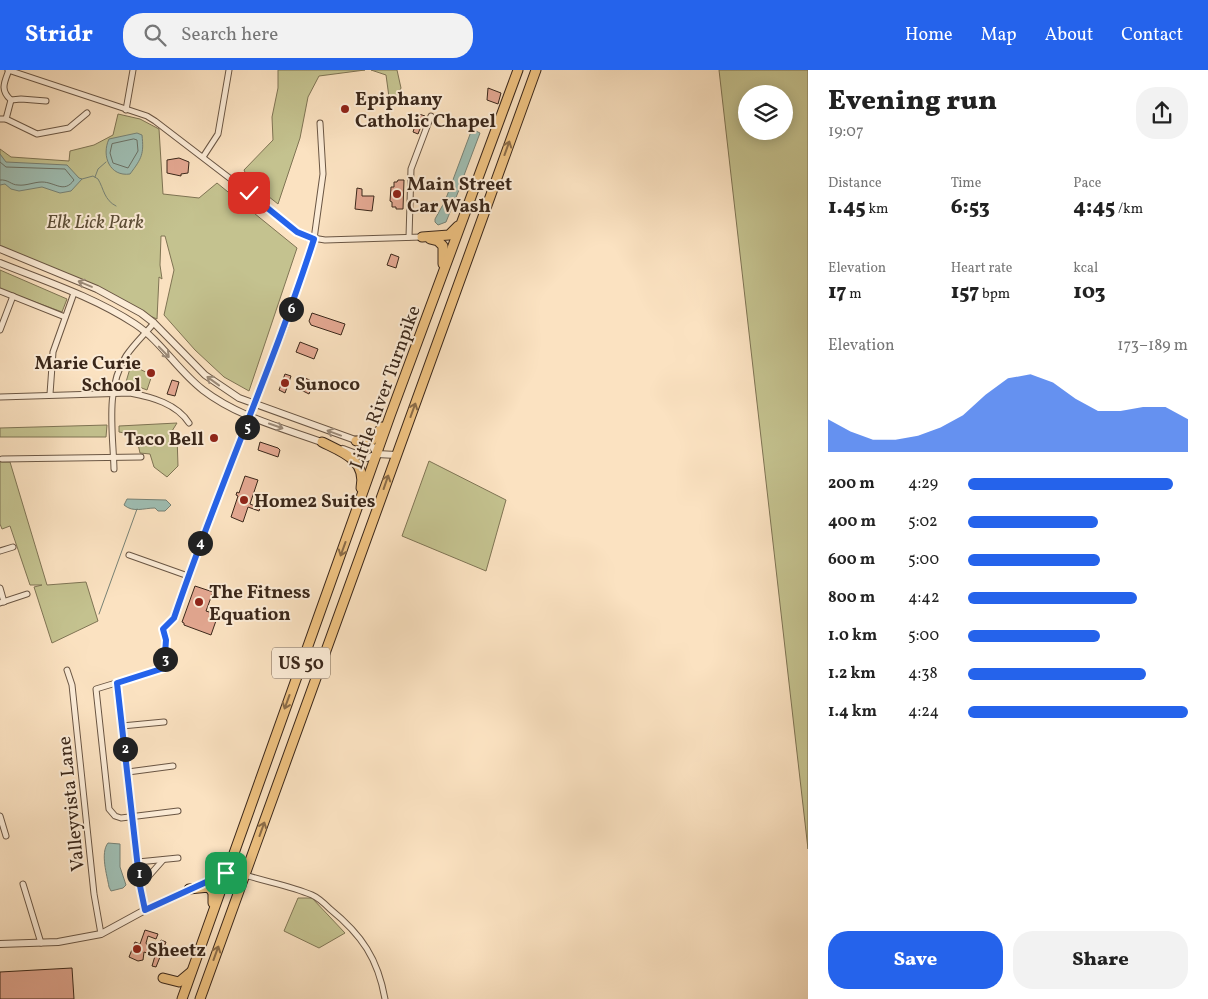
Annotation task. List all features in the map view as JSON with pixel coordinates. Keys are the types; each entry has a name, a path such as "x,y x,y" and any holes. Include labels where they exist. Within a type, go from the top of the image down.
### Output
{"highway":[{"name":"Little River Turnpike","path":"182,999 352,522 518,70"},
{"name":"Little River Turnpike","path":"200,999 536,70"},
{"path":"422,237 451,235 469,206"},
{"path":"422,237 438,241 443,246 443,274"},
{"path":"356,441 369,441 376,438 394,408"},
{"path":"322,442 350,456 360,470 362,484 352,522"},
{"path":"336,623 350,600 375,533"},
{"path":"189,889 206,886 212,890 214,898 210,918"},
{"path":"163,978 179,982 191,972"}],"street":[{"path":"11,100 3,88 9,70 155,121 297,232 314,239 422,237"},
{"path":"126,110 133,70"},
{"path":"203,157 214,143 218,134 229,70"},
{"path":"11,100 46,100"},
{"path":"11,100 3,119 37,134 69,128 87,113"},
{"path":"409,237 411,169 431,116"},
{"path":"178,811 133,817 115,816 108,806 96,689 117,686 164,668 166,640 163,629 174,618 188,576 286,324 314,239 323,174 320,123"},
{"path":"0,249 117,299 154,323 205,375 239,398 372,446 377,454"},
{"path":"0,262 74,293 113,311 137,325 203,390 250,417 367,458 377,454 396,455"},
{"path":"0,291 65,317"},
{"path":"50,394 53,352 74,293"},
{"path":"0,330 13,296"},
{"path":"114,469 113,392 116,377 123,361 154,323"},
{"path":"0,396 113,392 141,395 160,401 184,415 190,423"},
{"path":"2,459 141,456"},
{"path":"0,551 13,547"},
{"path":"129,555 188,576"},
{"path":"0,588 2,602 27,594"},
{"name":"Valleyvista Lane","path":"68,670 72,688 100,934"},
{"path":"117,686 140,886 145,910"},
{"path":"122,726 164,722"},
{"path":"128,772 173,766"},
{"path":"0,816 6,836"},
{"path":"138,862 178,858"},
{"path":"140,886 163,860"},
{"path":"0,944 72,941 100,934 145,910 226,873 245,875 313,895 336,913 353,929 373,958 381,977 385,999"},
{"path":"23,884 41,943"}],"green space":[{"path":"278,70 365,70 319,76 308,97 300,138 278,204 249,181 244,170 273,140 272,117 278,88"},
{"path":"371,70 397,70 401,88 396,98 389,97 386,75"},
{"path":"719,70 808,70 808,849"},
{"name":"Elk Lick Park","path":"118,114 140,119 159,129 163,194 199,198 217,183 297,248 249,391 224,377 195,350 164,315 174,270 165,236 161,236 160,265 162,279 159,277 157,319 0,250 0,149 11,157 69,161 70,151 94,145 113,135"},
{"path":"0,270 67,299 62,312 0,289"},
{"path":"131,365 152,375 147,390 126,382"},
{"path":"177,423 172,431 177,436 178,466 167,477 154,467 150,454 140,453 136,435 119,432 119,426"},
{"path":"107,425 106,437 0,437 0,428"},
{"path":"429,461 506,500 486,571 402,536"},
{"path":"0,462 10,462 47,585 86,582 98,621 52,643 34,587 42,585 30,585 10,526 2,529 0,524"},
{"path":"298,898 312,898 345,933 319,948 284,931"}],"water":[{"path":"472,129 480,133 463,178 463,185 461,185 446,222 438,225 435,219 445,201"},
{"path":"137,133 142,135 143,147 140,160 130,174 123,174 112,169 106,152 109,139"},
{"path":"0,154 6,162 67,165 82,179 71,191 60,193 42,187 19,191 11,189 5,184 0,185"},
{"path":"127,499 166,500 171,505 165,511 158,511 155,508 131,509 124,505"},
{"path":"108,843 120,844 120,867 126,885 123,888 111,891 104,858 104,852"}],"building":[{"path":"488,88 501,93 498,104 487,100"},
{"path":"419,114 425,116 418,134 413,132"},
{"path":"179,158 189,162 188,173 181,174 181,176 167,173 167,160"},
{"name":"Main Street Car Wash","path":"404,180 403,209 392,207 392,202 390,201 391,187 394,187 394,182"},
{"path":"357,188 362,189 362,196 374,196 372,211 355,209"},
{"path":"391,254 399,257 396,268 387,265"},
{"path":"312,313 345,324 341,335 311,325 309,321"},
{"path":"300,342 318,349 314,359 296,352"},
{"name":"Sunoco","path":"285,374 291,376 285,393 279,390"},
{"path":"302,377 310,380 312,386 309,394 301,390 299,385"},
{"name":"Marie Curie School","path":"172,380 179,382 175,396 167,394"},
{"path":"260,442 278,448 280,450 278,457 258,450"},
{"name":"Home2 Suites","path":"245,476 258,480 250,504 260,508 259,511 248,507 243,522 231,517 238,496 236,495 237,492 239,493"},
{"name":"The Fitness Equation","path":"195,586 213,592 206,611 218,615 211,635 184,625 182,622"},
{"name":"Sheetz","path":"145,930 158,934 156,939 148,936 146,943 149,949 157,952 161,940 166,942 156,967 152,966 155,956 144,952 143,960 138,961 129,957 135,942 140,944"},
{"path":"72,968 74,999 0,999 0,972"}],"waterway":[{"path":"95,177 98,169 106,162"},
{"path":"82,179 93,176 98,179 107,197 116,206"},
{"path":"99,614 137,509"}],"place":[{"name":"Epiphany Catholic Chapel","path":"345,109"},
{"name":"Main Street Car Wash","path":"397,194"},
{"name":"Marie Curie School","path":"151,373"},
{"name":"Sunoco","path":"285,383"},
{"name":"Taco Bell","path":"214,438"},
{"name":"Home2 Suites","path":"244,500"},
{"name":"The Fitness Equation","path":"199,602"},
{"name":"Sheetz","path":"137,949"}],"route":[{"path":"226,873 145,910 140,886 117,683 164,668 167,645 163,629 174,618 207,525 256,405 297,293 314,239 297,232 249,193"}]}
